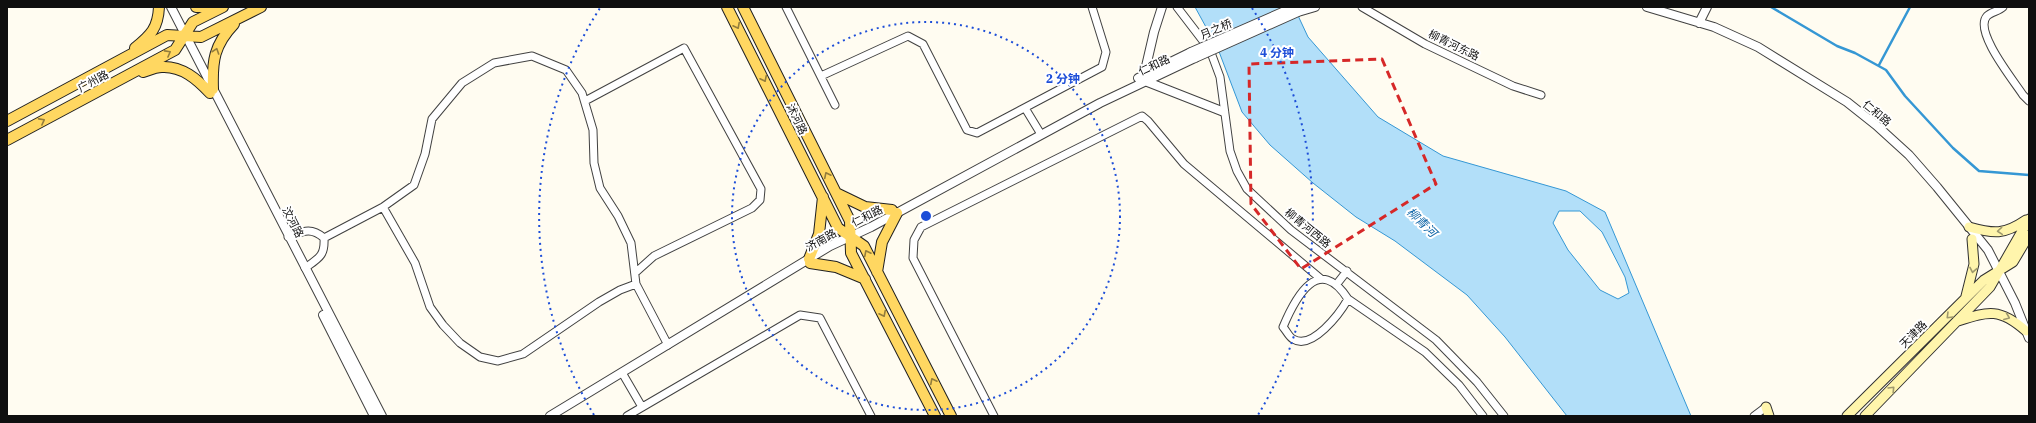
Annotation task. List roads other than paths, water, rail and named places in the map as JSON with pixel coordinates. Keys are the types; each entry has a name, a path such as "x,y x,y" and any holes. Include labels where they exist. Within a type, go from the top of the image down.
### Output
{"main road":[{"path":"121,60 150,36 157,24 159,7"},
{"path":"196,7 215,7"},
{"name":"广州路","path":"7,140 175,50 185,37 193,22 223,7"},
{"name":"广州路","path":"7,121 167,35 201,37 261,7"},
{"name":"沭河路","path":"727,7 838,228 864,246 951,416"},
{"name":"沭河路","path":"743,7 850,221 852,253 936,416"},
{"path":"211,91 212,68 215,53 222,36 238,18"},
{"path":"126,77 161,67 180,70 196,78 211,91"},
{"path":"836,193 865,207 894,212 882,242 877,272"},
{"path":"823,197 819,234 809,261 836,267 865,279"},
{"path":"1969,227 1995,232 2011,230 2029,219"},
{"name":"天津路","path":"1865,416 1990,287 2029,219"},
{"name":"天津路","path":"1847,416 1984,280 2013,262 2029,236"},
{"path":"1964,300 1970,286 1974,264 1972,239"},
{"path":"1957,321 1981,314 1997,313 2012,318 2028,331"}],"street":[{"name":"汶河路","path":"171,7 211,91 374,416"},
{"path":"786,7 835,105"},
{"path":"821,76 908,36 923,44 967,130 977,133 1102,67 1106,52 1092,7"},
{"path":"1162,7 1154,32 1145,78 1170,93 1224,112"},
{"name":"柳青河西路","path":"1177,7 1210,50 1220,77 1230,151 1237,171 1247,189 1291,230 1436,340 1477,382 1504,416"},
{"path":"1296,9 1315,7"},
{"name":"柳青河东路","path":"1362,7 1425,44 1513,86 1541,95"},
{"name":"仁和路","path":"1647,7 1724,30 1758,47 1847,102 1909,155 1988,250 2028,331"},
{"name":"仁和路","path":"1666,7 1755,51 1849,110 1906,158 1934,190 1998,271"},
{"path":"1699,23 1707,7"},
{"path":"2003,7 1987,16 1984,23 1987,41 2023,95 2029,101"},
{"name":"月之桥","path":"1193,55 1296,9"},
{"path":"585,101 684,48 761,189 760,200 752,208 654,256 634,273"},
{"name":"仁和路","path":"894,212 1039,131 1193,55"},
{"path":"324,238 383,206 414,185 426,154 432,119 462,83 494,63 532,56 566,70 582,93 593,130 594,164 600,188 618,216 630,243 636,284 668,345"},
{"name":"仁和路","path":"851,237 868,223 894,212 1145,78"},
{"name":"汶河路","path":"211,91 382,416"},
{"path":"1025,108 1039,131"},
{"path":"994,416 913,258 914,240 921,227 1142,116 1148,121 1184,164 1321,279"},
{"path":"383,206 415,263 430,307 443,325 460,343 480,358 498,361 522,354 599,302 620,290 636,284"},
{"path":"288,237 306,231 316,231 324,238 325,249 320,257 305,268"},
{"name":"济南路","path":"550,416 851,237"},
{"name":"济南路","path":"557,416 809,261"},
{"path":"1336,285 1347,271"},
{"path":"1348,299 1340,315 1315,336 1303,342 1293,339 1283,326 1293,304 1309,285 1321,279 1330,280 1342,290 1348,299 1425,352 1459,384 1483,416"},
{"path":"630,415 800,315 820,318 871,416"},
{"path":"624,376 642,407"},
{"path":"1754,416 1768,412"}],"water":[{"name":"柳青河","path":"1195,7 1294,7 1308,37 1378,117 1443,156 1566,191 1605,212 1691,416 1567,416 1505,337 1467,295 1395,241 1356,217 1313,183 1270,145 1242,112 1218,49","holes":["1559,211 1580,211 1602,232 1625,277 1629,293 1618,299 1600,290 1568,250 1553,223"]}],"waterway":[{"path":"1771,7 1837,46 1855,53 1886,70 1905,96 1953,148 1979,171 2029,175"},
{"path":"1879,65 1910,7"}]}
